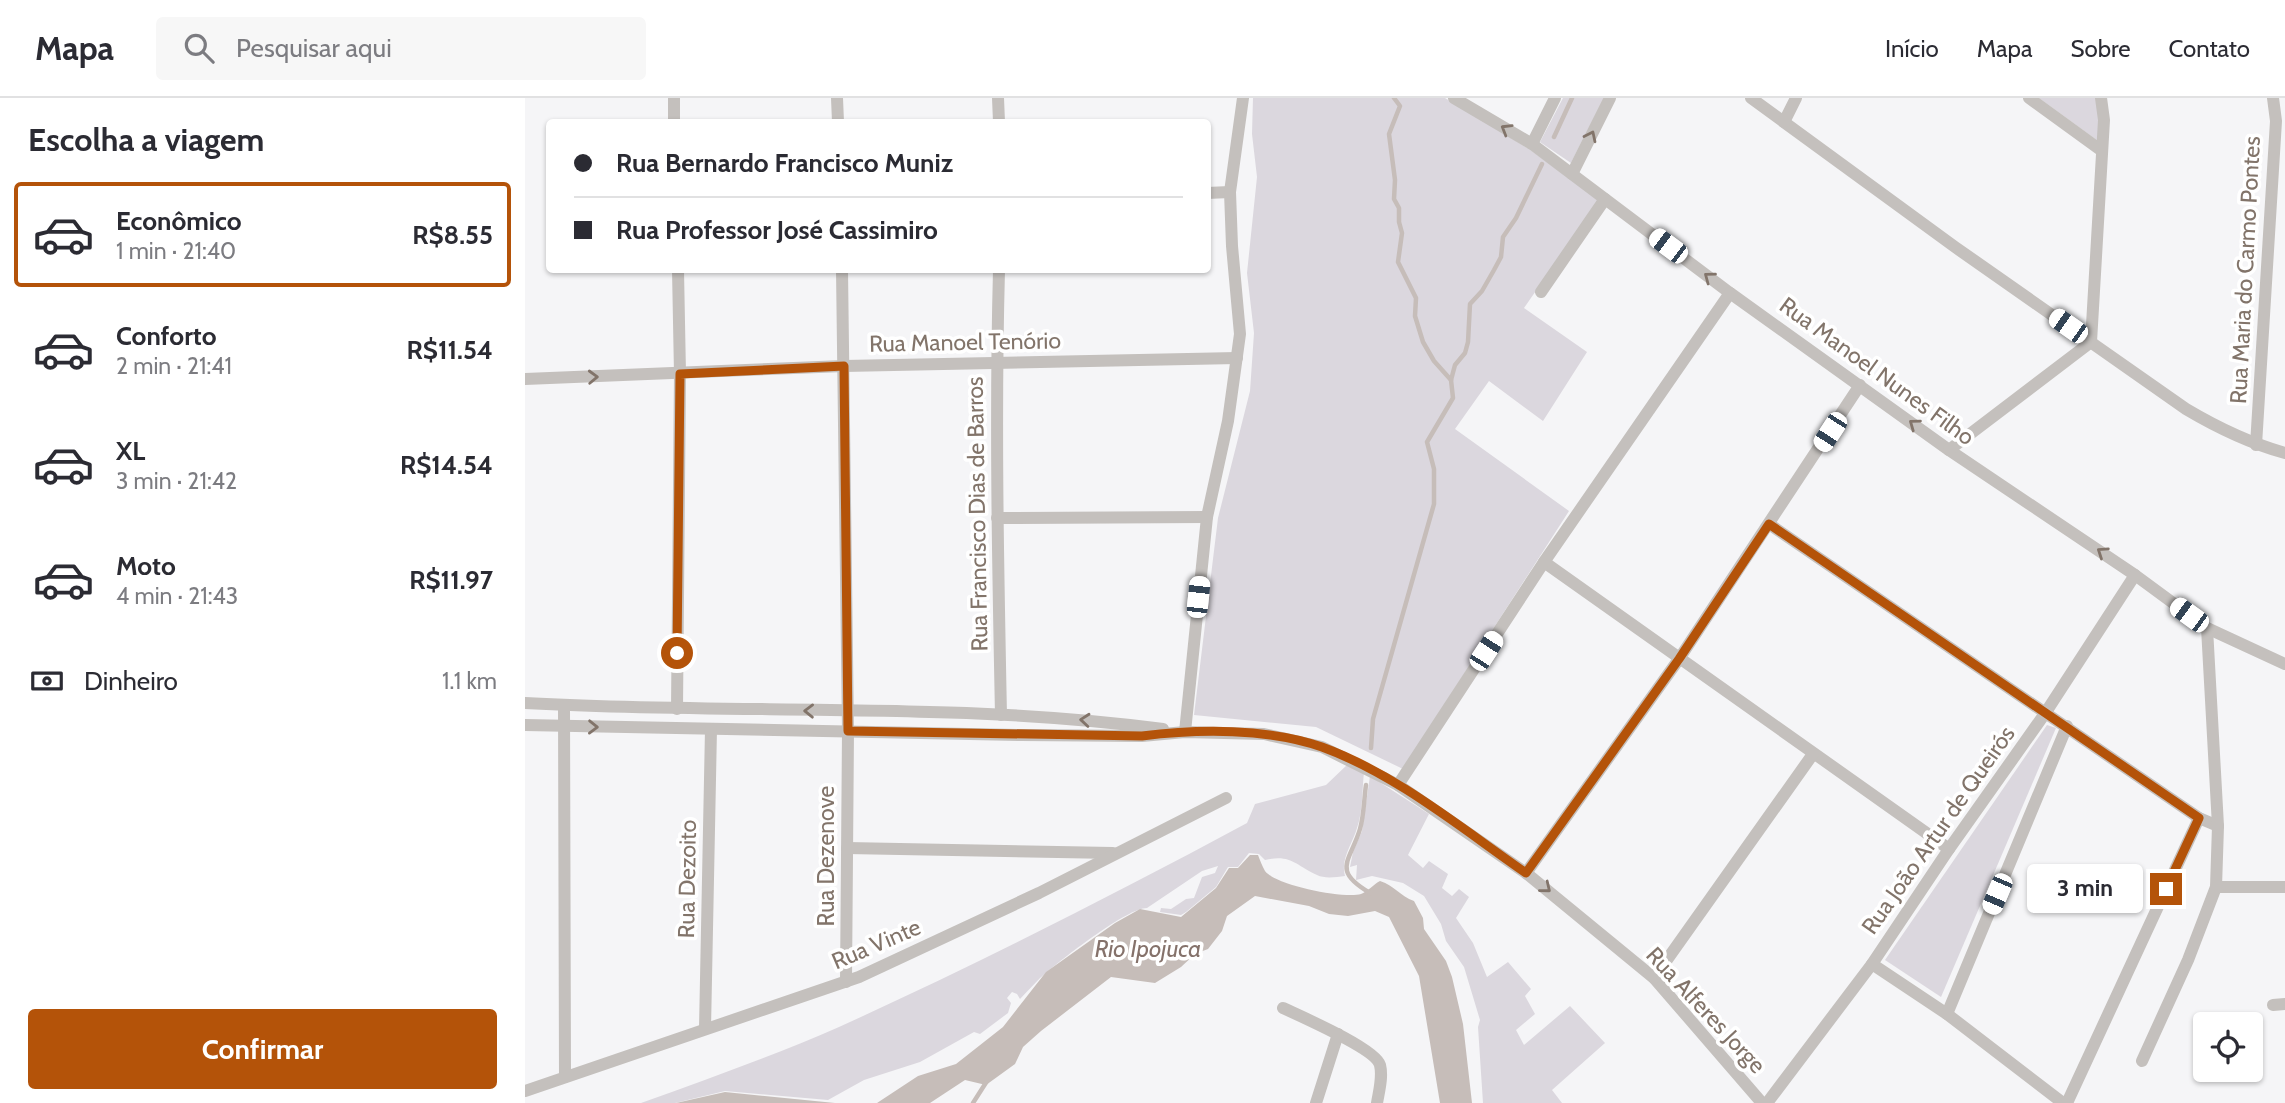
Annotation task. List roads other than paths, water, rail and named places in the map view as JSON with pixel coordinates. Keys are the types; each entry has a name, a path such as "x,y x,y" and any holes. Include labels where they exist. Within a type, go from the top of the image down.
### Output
{"street":[{"path":"674,98 674,119"},
{"path":"837,98 838,119"},
{"path":"998,98 999,119"},
{"path":"1181,732 1207,517 1229,421 1237,358 1240,311 1232,246 1230,192 1243,98"},
{"name":"Rua Manoel Nunes Filho","path":"1454,98 1532,144 1730,293 1949,450 2135,575 2207,628 2285,664"},
{"path":"1532,144 1555,98"},
{"path":"1572,174 1609,98"},
{"path":"1751,98 1955,247 2186,408 2221,429 2256,445 2285,453"},
{"path":"1784,122 1796,98"},
{"path":"2029,98 2102,151"},
{"path":"1949,450 2091,342 2104,120 2101,98"},
{"name":"Rua Maria do Carmo Pontes","path":"2256,445 2280,121 2273,98"},
{"path":"1211,193 1230,192"},
{"path":"1541,292 1605,199"},
{"path":"677,709 683,374 678,273"},
{"name":"Rua Dezenove","path":"842,273 848,731 846,982"},
{"name":"Rua Francisco Dias de Barros","path":"999,273 996,362 1001,715"},
{"path":"1398,785 1544,562 1730,293"},
{"name":"Rua Manoel Tenório","path":"525,379 844,366 1237,358"},
{"path":"1526,873 1679,659 1860,385"},
{"path":"997,518 1207,517"},
{"path":"1769,524 2199,818 2218,826"},
{"path":"1544,562 1948,849"},
{"name":"Rua João Artur de Queirós","path":"1764,1103 1872,964 1948,849 2046,712 2135,575"},
{"path":"2142,1061 2188,960 2216,887 2218,826 2207,628"},
{"path":"525,703 677,709 1001,715 1081,719 1181,732"},
{"path":"564,706 565,1077"},
{"path":"525,725 1142,736 1181,732"},
{"path":"1947,1014 2067,726"},
{"name":"Rua Dezoito","path":"705,1029 711,729"},
{"name":"Rua Alferes Jorge","path":"1181,732 1264,734 1289,738 1322,747 1398,785 1526,873 1654,978 1764,1103"},
{"path":"1654,978 1813,754"},
{"name":"Rua Vinte","path":"525,1091 846,982 1039,893 1226,798"},
{"path":"1872,964 1947,1014 2065,1103 2199,818"},
{"path":"847,848 1117,853"},
{"path":"2216,887 2285,887"},
{"path":"1283,1008 1338,1034 1375,1057 1380,1063 1381,1071 1377,1103"},
{"path":"1316,1103 1338,1034"}],"water":[{"name":"Rio Ipojuca","path":"1250,855 1258,855 1265,871 1271,876 1295,886 1352,895 1363,893 1380,881 1414,901 1423,918 1424,929 1446,961 1452,977 1463,1024 1472,1103 1440,1103 1419,976 1389,917 1375,911 1348,916 1329,914 1309,906 1255,896 1227,916 1222,931 1208,949 1195,954 1181,967 1155,983 1111,977 1041,1031 1023,1047 1015,1064 986,1085 965,1080 930,1103 877,1103 918,1076 956,1064 1003,1027 1046,972 1115,923 1140,909 1181,917 1216,888 1229,868 1238,868"},
{"path":"725,1092 835,1103 676,1103"}],"waterway":[{"path":"1394,98 1400,106 1389,134 1395,180 1394,199 1399,208 1402,233 1398,262 1416,298 1415,316 1423,342 1434,361 1451,380"},
{"path":"1554,137 1572,98"},
{"path":"1371,748 1373,719 1434,504 1434,469 1427,442 1453,398 1451,380 1455,365 1465,353 1468,342 1470,304 1482,291 1501,257 1503,237 1516,218 1542,164"},
{"path":"1366,785 1361,824 1348,858 1347,871 1358,885 1370,893"},
{"path":"973,1103 987,1081"}]}
